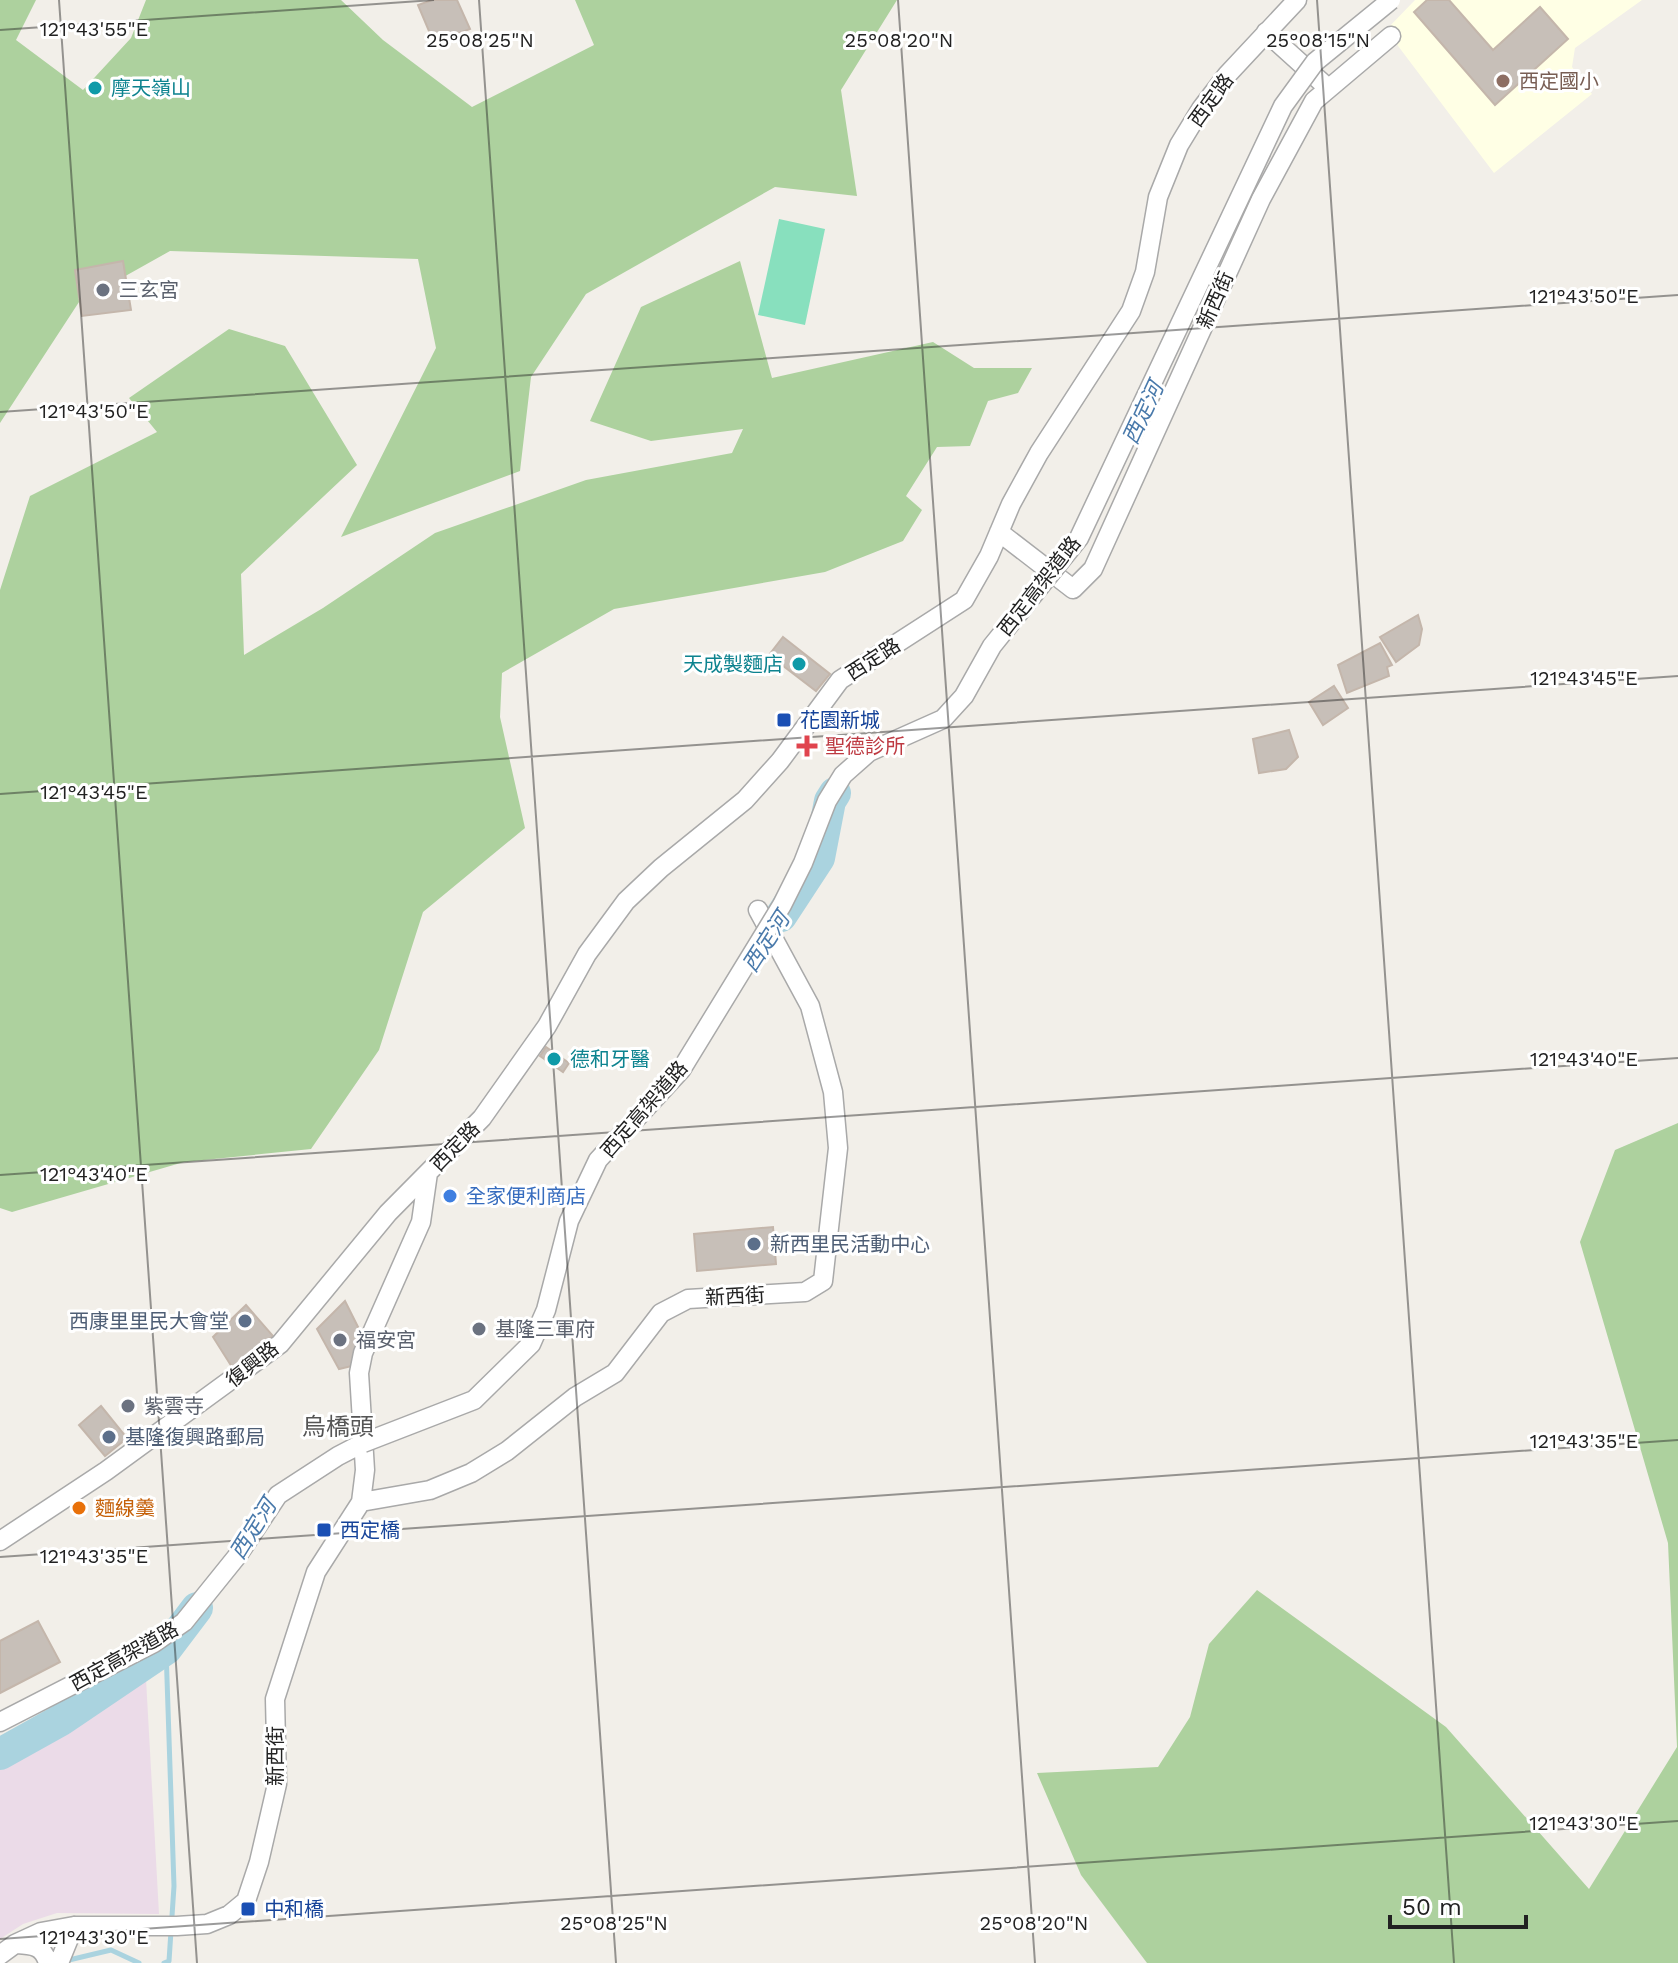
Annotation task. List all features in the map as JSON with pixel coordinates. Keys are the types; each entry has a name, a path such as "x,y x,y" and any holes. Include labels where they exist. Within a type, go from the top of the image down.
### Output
{"street":[{"name":"西定路","path":"364,1451 359,1373 363,1353 421,1222 428,1173 482,1118 547,1026 587,954 626,901 661,868 745,800 780,761 840,680 964,600 1039,453 1131,311 1145,272 1158,197 1179,145 1227,75 1297,0"},
{"name":"西定高架道路","path":"0,1722 154,1643 184,1622 238,1555 278,1495 338,1456 364,1451 474,1400 531,1344 546,1310 569,1221 598,1160 681,1070 776,915 803,863 827,801 843,775 869,752 943,719 964,696 992,646 1079,538 1283,106 1315,62 1391,0"},
{"path":"1266,32 1328,88"},
{"name":"新西街","path":"999,532 1073,589 1093,569 1261,199 1314,101 1391,36"},
{"name":"新西街","path":"361,1502 430,1490 471,1473 507,1451 575,1397 615,1373 661,1313 688,1299 805,1292 823,1281 838,1148 833,1092 810,1006 758,910"},
{"name":"復興路","path":"0,1541 106,1471 280,1344 388,1213 428,1173"},
{"name":"新西街","path":"74,1926 207,1924 235,1912 246,1901 259,1862 277,1784 275,1699 316,1572 361,1502 364,1451"},
{"path":"8,1949 41,1932 74,1926"},
{"path":"8,1949 35,1945 55,1959 74,1926"}],"shaded area":[{"name":"西定國小","path":"1415,0 1642,0 1575,48 1572,67 1592,94 1494,173 1386,30"},
{"path":"146,1679 159,1914 57,1913 23,1924 0,1939 0,1748"}],"green space":[{"path":"0,0 36,0 16,40 83,90 131,38 146,0 341,0 383,40 472,107 594,45 575,0 897,0 841,90 857,196 775,187 586,294 531,377 520,471 341,537 436,348 418,259 170,251 79,302 0,423"},
{"path":"779,219 825,229 805,325 758,315"},
{"path":"740,261 772,378 933,342 974,368 1032,368 1018,393 988,401 970,446 937,447 906,496 922,510 903,541 825,572 614,609 502,673 500,717 525,828 423,912 379,1050 311,1149 184,1162 12,1212 0,1208 0,590 30,496 157,432 129,398 229,329 285,346 357,465 241,574 244,655 323,608 435,533 586,480 732,453 743,429 651,441 590,421 641,307"},
{"path":"1678,1123 1678,1963 1147,1963 1081,1875 1037,1773 1158,1767 1190,1717 1209,1644 1257,1590 1446,1727 1589,1889 1677,1747 1668,1543 1580,1242 1615,1150"}],"building":[{"path":"432,0 457,0 470,29 434,43 418,5"},
{"path":"1427,0 1449,0 1493,50 1540,7 1568,39 1495,105 1414,12"},
{"name":"三玄宮","path":"123,261 131,310 82,316 75,270"},
{"path":"1418,615 1422,629 1419,645 1396,662 1380,637"},
{"name":"天成製麵店","path":"783,637 830,674 816,691 769,655"},
{"path":"1380,643 1392,665 1387,667 1389,676 1347,693 1338,665"},
{"path":"1334,686 1348,708 1323,725 1309,702"},
{"path":"1289,730 1298,757 1286,769 1259,773 1253,739"},
{"name":"德和牙醫","path":"546,1047 569,1063 563,1072 540,1056"},
{"path":"773,1227 776,1264 697,1271 694,1234"},
{"name":"福安宮","path":"345,1301 360,1331 352,1366 339,1369 317,1329"},
{"name":"西康里里民大會堂","path":"246,1305 273,1336 232,1367 213,1337"},
{"path":"101,1406 127,1438 105,1456 79,1425"},
{"path":"38,1621 60,1662 0,1693 0,1641"}],"waterway":[{"name":"西定河","path":"781,916 819,858 830,801 835,793"},
{"name":"西定河","path":"0,1754 61,1720 166,1649 197,1608"},
{"path":"164,1963 169,1961 174,1886 166,1649"},
{"path":"65,1961 111,1950 139,1963"}],"place":[{"name":"西定國小","path":"1503,81"},
{"name":"摩天嶺山","path":"95,88"},
{"name":"三玄宮","path":"103,290"},
{"name":"天成製麵店","path":"799,664"},
{"name":"花園新城","path":"784,720"},
{"name":"聖德診所","path":"807,746"},
{"name":"德和牙醫","path":"554,1059"},
{"name":"全家便利商店","path":"450,1196"},
{"name":"新西里民活動中心","path":"754,1244"},
{"name":"西康里里民大會堂","path":"245,1321"},
{"name":"基隆三軍府","path":"479,1329"},
{"name":"福安宮","path":"340,1340"},
{"name":"紫雲寺","path":"128,1406"},
{"name":"基隆復興路郵局","path":"109,1437"},
{"name":"麵線羹","path":"79,1508"},
{"name":"西定橋","path":"324,1530"},
{"name":"中和橋","path":"248,1909"}],"district":[{"name":"烏橋頭","path":"338,1427"}]}
